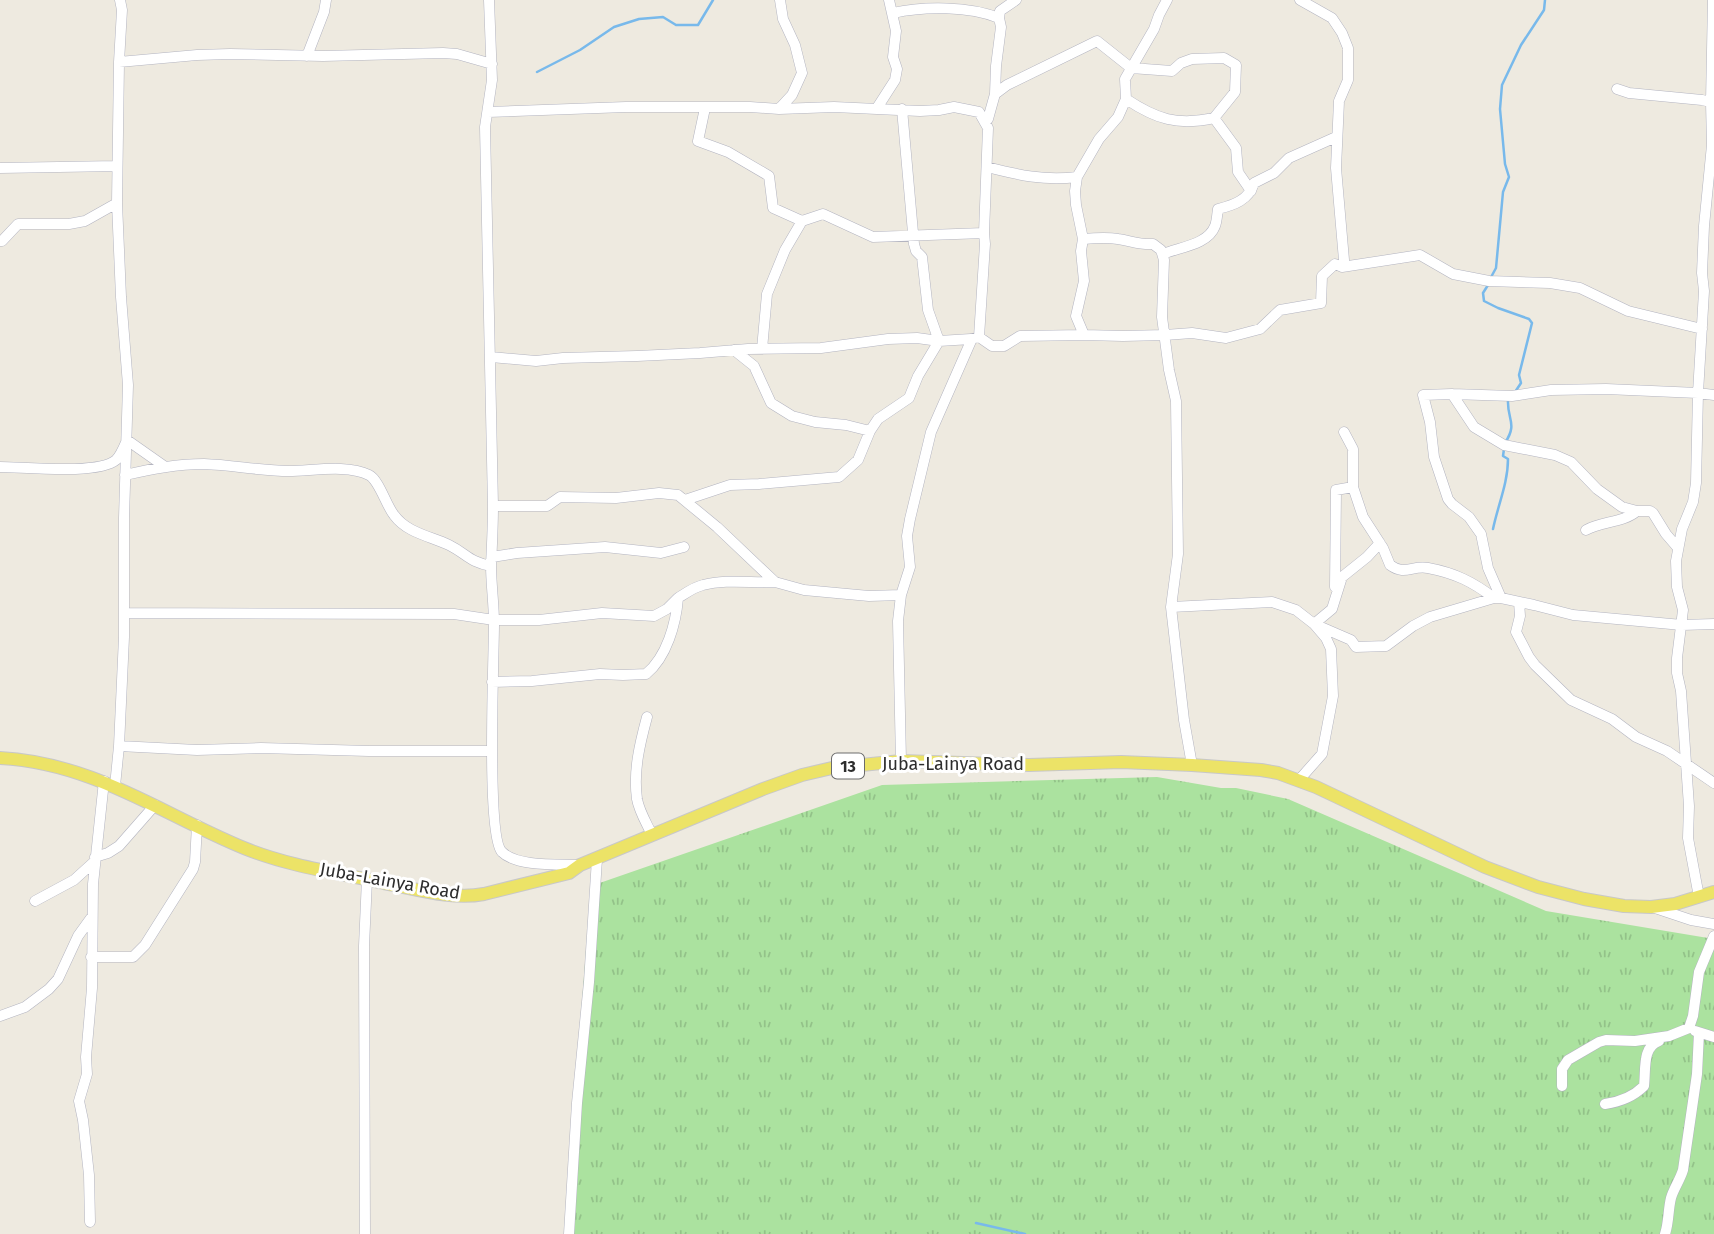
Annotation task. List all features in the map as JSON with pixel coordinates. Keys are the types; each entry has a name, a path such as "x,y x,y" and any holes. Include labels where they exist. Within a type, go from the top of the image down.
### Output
{"main road":[{"name":"Juba-Lainya Road","path":"0,758 41,762 109,784 272,858 433,892 477,896 569,873 580,865 802,775 832,768 901,761 1030,765 1121,762 1261,770 1278,773 1316,787 1485,867 1538,887 1584,900 1651,907 1675,904 1714,892"}],"street":[{"path":"90,1222 89,1175 79,1101 87,1074 95,859 119,746 124,612 128,386 117,203 122,10 120,0"},
{"path":"307,55 326,0"},
{"path":"489,0 492,80 485,127 493,506 493,819 497,846 502,853 522,861 541,864 580,865"},
{"path":"779,109 792,95 802,73 795,45 783,19 780,0"},
{"path":"877,108 895,80 897,69 893,57 896,31 888,0"},
{"path":"893,13 909,9 952,9 986,13 1000,10 1016,0"},
{"path":"1154,0 1161,11"},
{"path":"1084,335 1076,316 1084,281 1083,239 1076,205 1076,177 1099,139 1118,117 1126,99 1125,79 1154,29 1167,0"},
{"path":"1300,0 1332,18 1348,48 1348,80 1339,101 1336,137 1344,260 1342,267"},
{"path":"1699,897 1688,838 1689,806 1677,665 1683,610 1676,581 1676,561 1682,529 1693,502 1696,483 1704,226 1712,145 1713,0"},
{"path":"985,122 995,94 1002,27 1000,10"},
{"path":"995,94 1007,85 1097,41 1131,68 1172,71 1181,63 1204,58 1224,58 1236,65 1235,92 1214,118 1193,122 1169,120 1146,112 1126,99"},
{"path":"119,62 230,54 457,54 492,64"},
{"path":"1617,89 1629,93 1711,102"},
{"path":"488,112 626,107 834,107 920,111 954,107 979,112 988,128 985,244 975,339 931,432 910,519 907,537 910,567 901,595 898,621 901,761"},
{"path":"705,108 698,141 728,152 769,176 773,208 802,221"},
{"path":"902,109 913,235 916,251 922,257 928,310 939,341"},
{"path":"1214,118 1236,148 1238,172 1251,191"},
{"path":"1163,254 1200,243 1214,229 1219,209 1236,205 1251,191 1254,183 1274,173 1289,158 1336,137"},
{"path":"0,168 117,166"},
{"path":"987,167 1056,180 1076,177"},
{"path":"0,241 18,224 69,224 85,221 117,203"},
{"path":"762,349 767,294 788,243 802,221 823,214 873,237 984,233"},
{"path":"1083,239 1099,237 1140,245 1153,244 1163,254 1165,271 1162,317 1169,370 1177,401 1178,554 1171,607 1192,765"},
{"path":"491,357 536,361 821,348 917,338 939,341 975,339 992,346 1004,346 1020,335 1123,336 1192,332 1226,338 1260,329 1280,310 1321,303 1321,276 1335,264 1342,267 1420,256 1453,274 1489,281 1550,283 1580,288 1628,311 1702,329"},
{"path":"685,500 730,485 839,477 858,460 878,419 909,398 918,376 939,341"},
{"path":"734,350 754,366 771,403 792,416 870,431"},
{"path":"1498,598 1481,534 1469,517 1448,499 1434,457 1430,422 1423,396 1512,396 1551,390 1606,389 1714,395"},
{"path":"1452,394 1474,427 1504,445 1555,455 1571,463 1604,495 1622,506 1653,513 1678,548"},
{"path":"1344,432 1353,449 1353,487 1363,517 1390,565 1396,569 1407,571 1422,568 1445,573 1471,581 1498,598 1573,615 1682,625 1714,624"},
{"path":"127,440 164,466"},
{"path":"0,467 93,467 117,459 127,440"},
{"path":"125,475 164,466 204,464 256,470 292,471 314,468 359,471 373,478 394,516 404,526 455,548 473,561 492,561 517,553 593,547 661,553 684,547"},
{"path":"1335,598 1336,490 1353,487"},
{"path":"493,506 547,506 560,497 616,498 659,493 678,495 717,527 775,582"},
{"path":"1586,530 1627,517 1637,511"},
{"path":"1314,625 1332,610 1342,578 1380,543"},
{"path":"124,612 454,614 494,620 539,620 602,613 654,616 661,614 678,598 700,585 723,582 775,582 804,590 869,596 901,595"},
{"path":"492,681 646,674 656,663 672,634 678,598"},
{"path":"1314,625 1351,640 1356,647 1387,646 1413,626 1436,614 1498,598"},
{"path":"1171,607 1272,602 1296,610 1326,638 1332,649 1333,696 1322,754 1299,780"},
{"path":"1519,602 1520,616 1516,632 1529,657 1571,700 1612,719 1636,737 1667,751 1714,783"},
{"path":"647,717 638,748 636,786 639,806 652,835"},
{"path":"119,746 197,750 261,748 492,751"},
{"path":"35,901 75,880 95,859 118,846 155,805"},
{"path":"91,957 133,957 145,945 192,869 195,862 197,825"},
{"path":"569,1234 597,859"},
{"path":"365,1234 364,946 367,879"},
{"path":"1651,907 1691,920 1714,924"},
{"path":"0,1016 25,1007 49,989 58,979 78,936 91,918"},
{"path":"1605,1104 1614,1103 1640,1090 1644,1086 1647,1050 1652,1044 1689,1028 1699,972 1713,940"},
{"path":"1689,1028 1714,1037"},
{"path":"1665,1234 1671,1197 1683,1170 1697,1074 1699,1033"},
{"path":"1562,1086 1562,1069 1568,1060 1599,1042 1670,1036"}],"green space":[{"path":"1157,777 1236,788 1288,799 1546,911 1714,939 1714,1234 564,1234 591,886 882,785"}],"waterway":[{"path":"537,72 580,50 614,27 639,19 663,17 676,25 698,25 713,0"},
{"path":"1490,279 1496,268 1503,192 1509,177 1505,164 1500,109 1502,85 1521,45 1544,10 1545,0"},
{"path":"1488,285 1483,293 1484,301 1529,319 1532,323 1519,375 1521,383 1515,392"},
{"path":"1505,443 1511,431 1508,400"},
{"path":"1493,529 1506,477 1508,459 1503,456 1504,449"},
{"path":"976,1223 1025,1234"}]}
